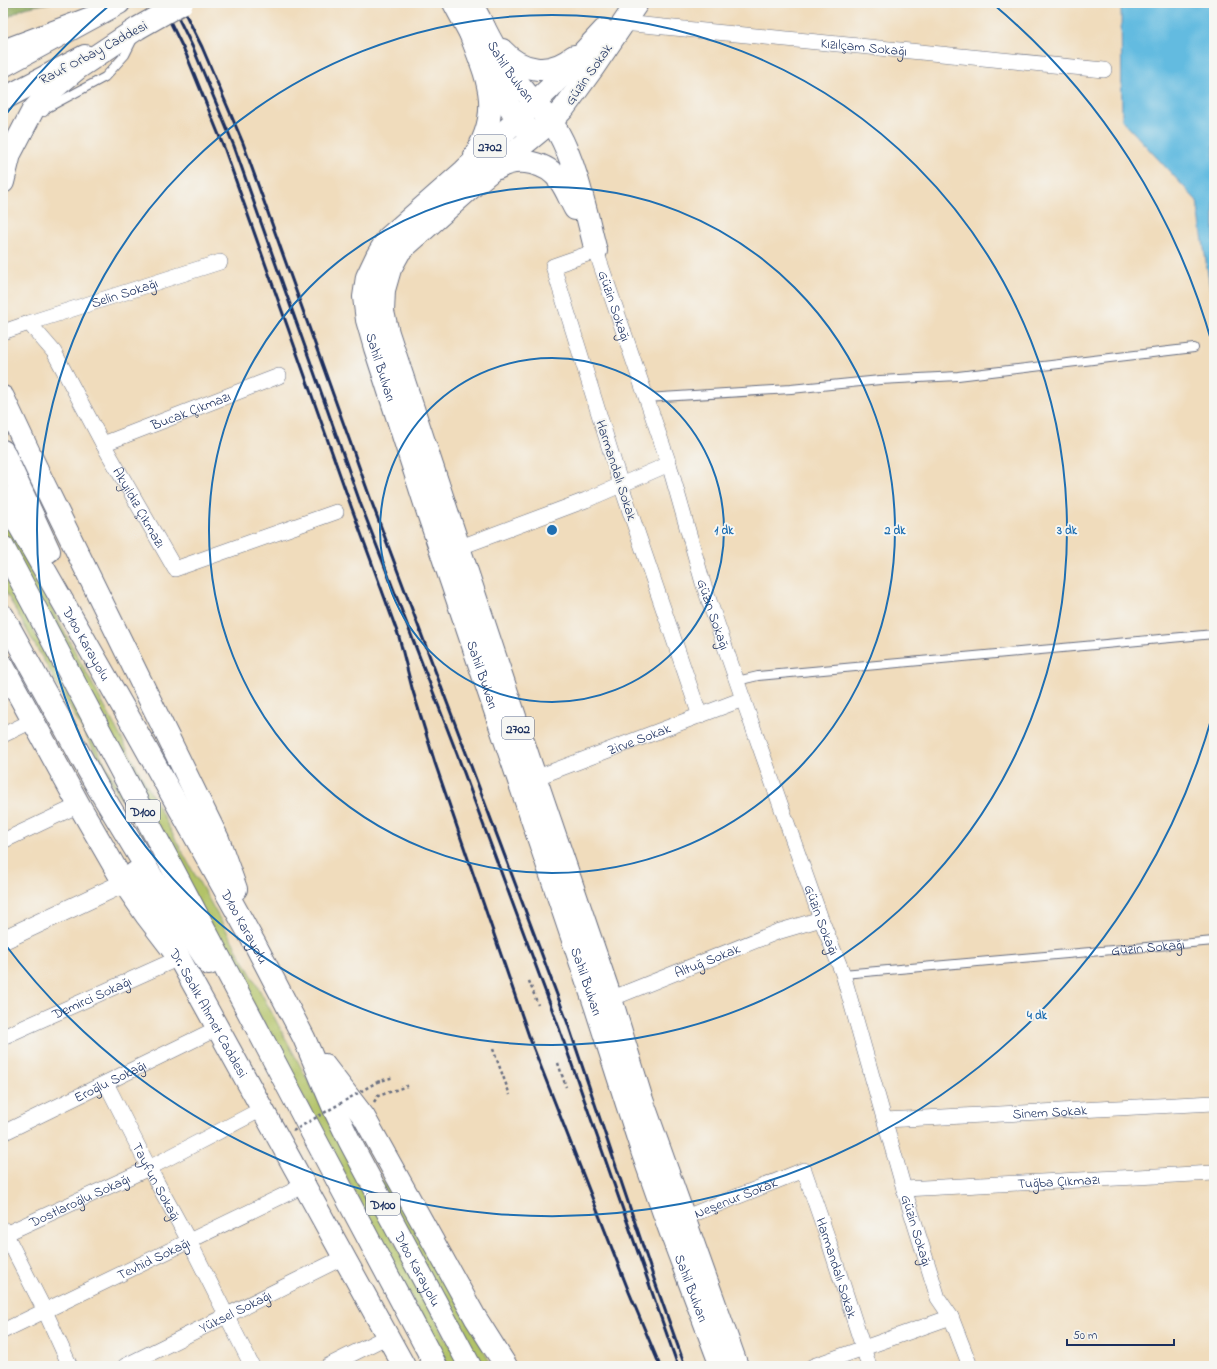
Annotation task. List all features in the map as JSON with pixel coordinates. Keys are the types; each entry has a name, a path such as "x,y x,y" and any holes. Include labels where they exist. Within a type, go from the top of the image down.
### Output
{"main road":[{"path":"3,66 118,3"},
{"name":"Rauf Orbay Caddesi","path":"3,100 182,3"},
{"name":"Sahil Bulvarı","path":"454,3 477,30 551,122 538,129 530,129 523,126 517,120 477,30 471,3"},
{"path":"517,120 614,27 631,3"},
{"name":"Güzin Sokak","path":"532,139 564,108 593,68 614,27 637,3"},
{"path":"3,51 88,19"},
{"path":"477,30 496,44 506,55 524,66 537,69 554,68 569,61 614,27"},
{"path":"3,182 10,154 33,110 53,89 78,68 138,28"},
{"path":"464,171 476,154 484,138 489,116 490,99 477,30"},
{"name":"Sahil Bulvarı","path":"517,120 464,171 388,238 376,256 368,277 364,297 367,320 429,516 603,1002 641,1097 676,1221 721,1366"},
{"path":"551,122 564,144 573,169 596,252"},
{"name":"Sahil Bulvarı","path":"532,139 488,174 400,251 390,269 384,290 383,312 388,334 535,778 603,1002"},
{"path":"488,174 506,164 519,162 535,164 548,169 560,181 596,252"},
{"path":"3,397 44,485 218,839 256,946"},
{"path":"3,451 123,707"},
{"name":"D100 Karayolu","path":"3,496 256,946 304,1038 349,1140 470,1366"},
{"name":"D100 Karayolu","path":"3,547 435,1366"},
{"path":"3,616 97,786 152,877 282,1075"},
{"name":"Dr. Sadık Ahmet Caddesi","path":"3,666 32,721 124,883 179,958 404,1366"},
{"path":"97,786 137,878 179,958"},
{"path":"304,1038 364,1117 475,1317 506,1366"},
{"name":"Sahil Bulvarı","path":"676,1221 737,1366"}],"street":[{"name":"Kızılçam Sokağı","path":"614,27 1104,70"},
{"name":"Güzin Sokağı","path":"596,252 669,464 703,583 821,919 843,974 904,1189 938,1298 950,1317 970,1366"},
{"name":"Harmandalı Sokak","path":"596,252 553,266 621,485 700,716"},
{"name":"Selin Sokağı","path":"29,323 220,262"},
{"path":"3,332 29,323"},
{"name":"Akyıldız Çıkmazı","path":"29,323 54,352 102,444 175,569 336,512"},
{"name":"Bucak Çıkmazı","path":"102,444 279,376"},
{"path":"429,516 440,541 444,545 452,548 458,548 586,500 669,464"},
{"name":"Zirve Sokak","path":"535,778 743,699"},
{"path":"3,735 32,721"},
{"path":"3,841 79,805"},
{"path":"3,940 124,883"},
{"name":"Altuğ Sokak","path":"603,1002 777,932 821,919"},
{"name":"Demirci Sokağı","path":"3,1037 179,958"},
{"name":"Eroğlu Sokağı","path":"3,1133 218,1028"},
{"name":"Tayfun Sokağı","path":"106,1083 149,1168 189,1241 252,1366"},
{"name":"Sinem Sokak","path":"885,1120 1214,1103"},
{"name":"Dostlaroğlu Sokağı","path":"4,1233 149,1168 262,1109"},
{"name":"Harmandalı Sokak","path":"804,1170 869,1366"},
{"name":"Neşenur Sokak","path":"676,1221 804,1170"},
{"name":"Tuğba Çıkmazı","path":"904,1189 1214,1173"},
{"name":"Tevhid Sokağı","path":"3,1331 304,1185"},
{"path":"4,1233 45,1311 70,1366"},
{"name":"Yüksel Sokağı","path":"125,1366 344,1257"},
{"path":"813,1366 950,1317"},
{"path":"328,1366 388,1336"}],"lane":[{"path":"646,398 791,389 880,380 958,376 1194,348"},
{"path":"737,681 758,676 1214,634"},
{"name":"Güzin Sokağı","path":"843,974 1214,941"}],"path":[{"path":"529,981 538,1005"},
{"path":"493,1049 510,1095"},
{"path":"558,1063 566,1087"},
{"path":"293,1131 377,1082 394,1077"},
{"path":"364,1117 378,1096 410,1085"}],"green space":[{"path":"20,3 50,3 24,8 3,20 3,7"},
{"path":"3,517 186,859 252,976 461,1366 448,1366 3,539"},
{"path":"3,574 151,849 148,847 3,588"},
{"path":"371,1166 398,1200 460,1306 492,1366 478,1366"}],"water":[{"path":"1121,3 1214,3 1214,315 1197,201 1122,120"}],"railway":[{"path":"161,3 186,54 225,150 399,637 412,688 435,763 530,1039 629,1292 660,1366"},
{"path":"171,3 194,50 234,146 361,505 457,754 559,1028 678,1366"},
{"path":"180,3 202,47 243,143 372,503 568,1024 685,1366"}]}
